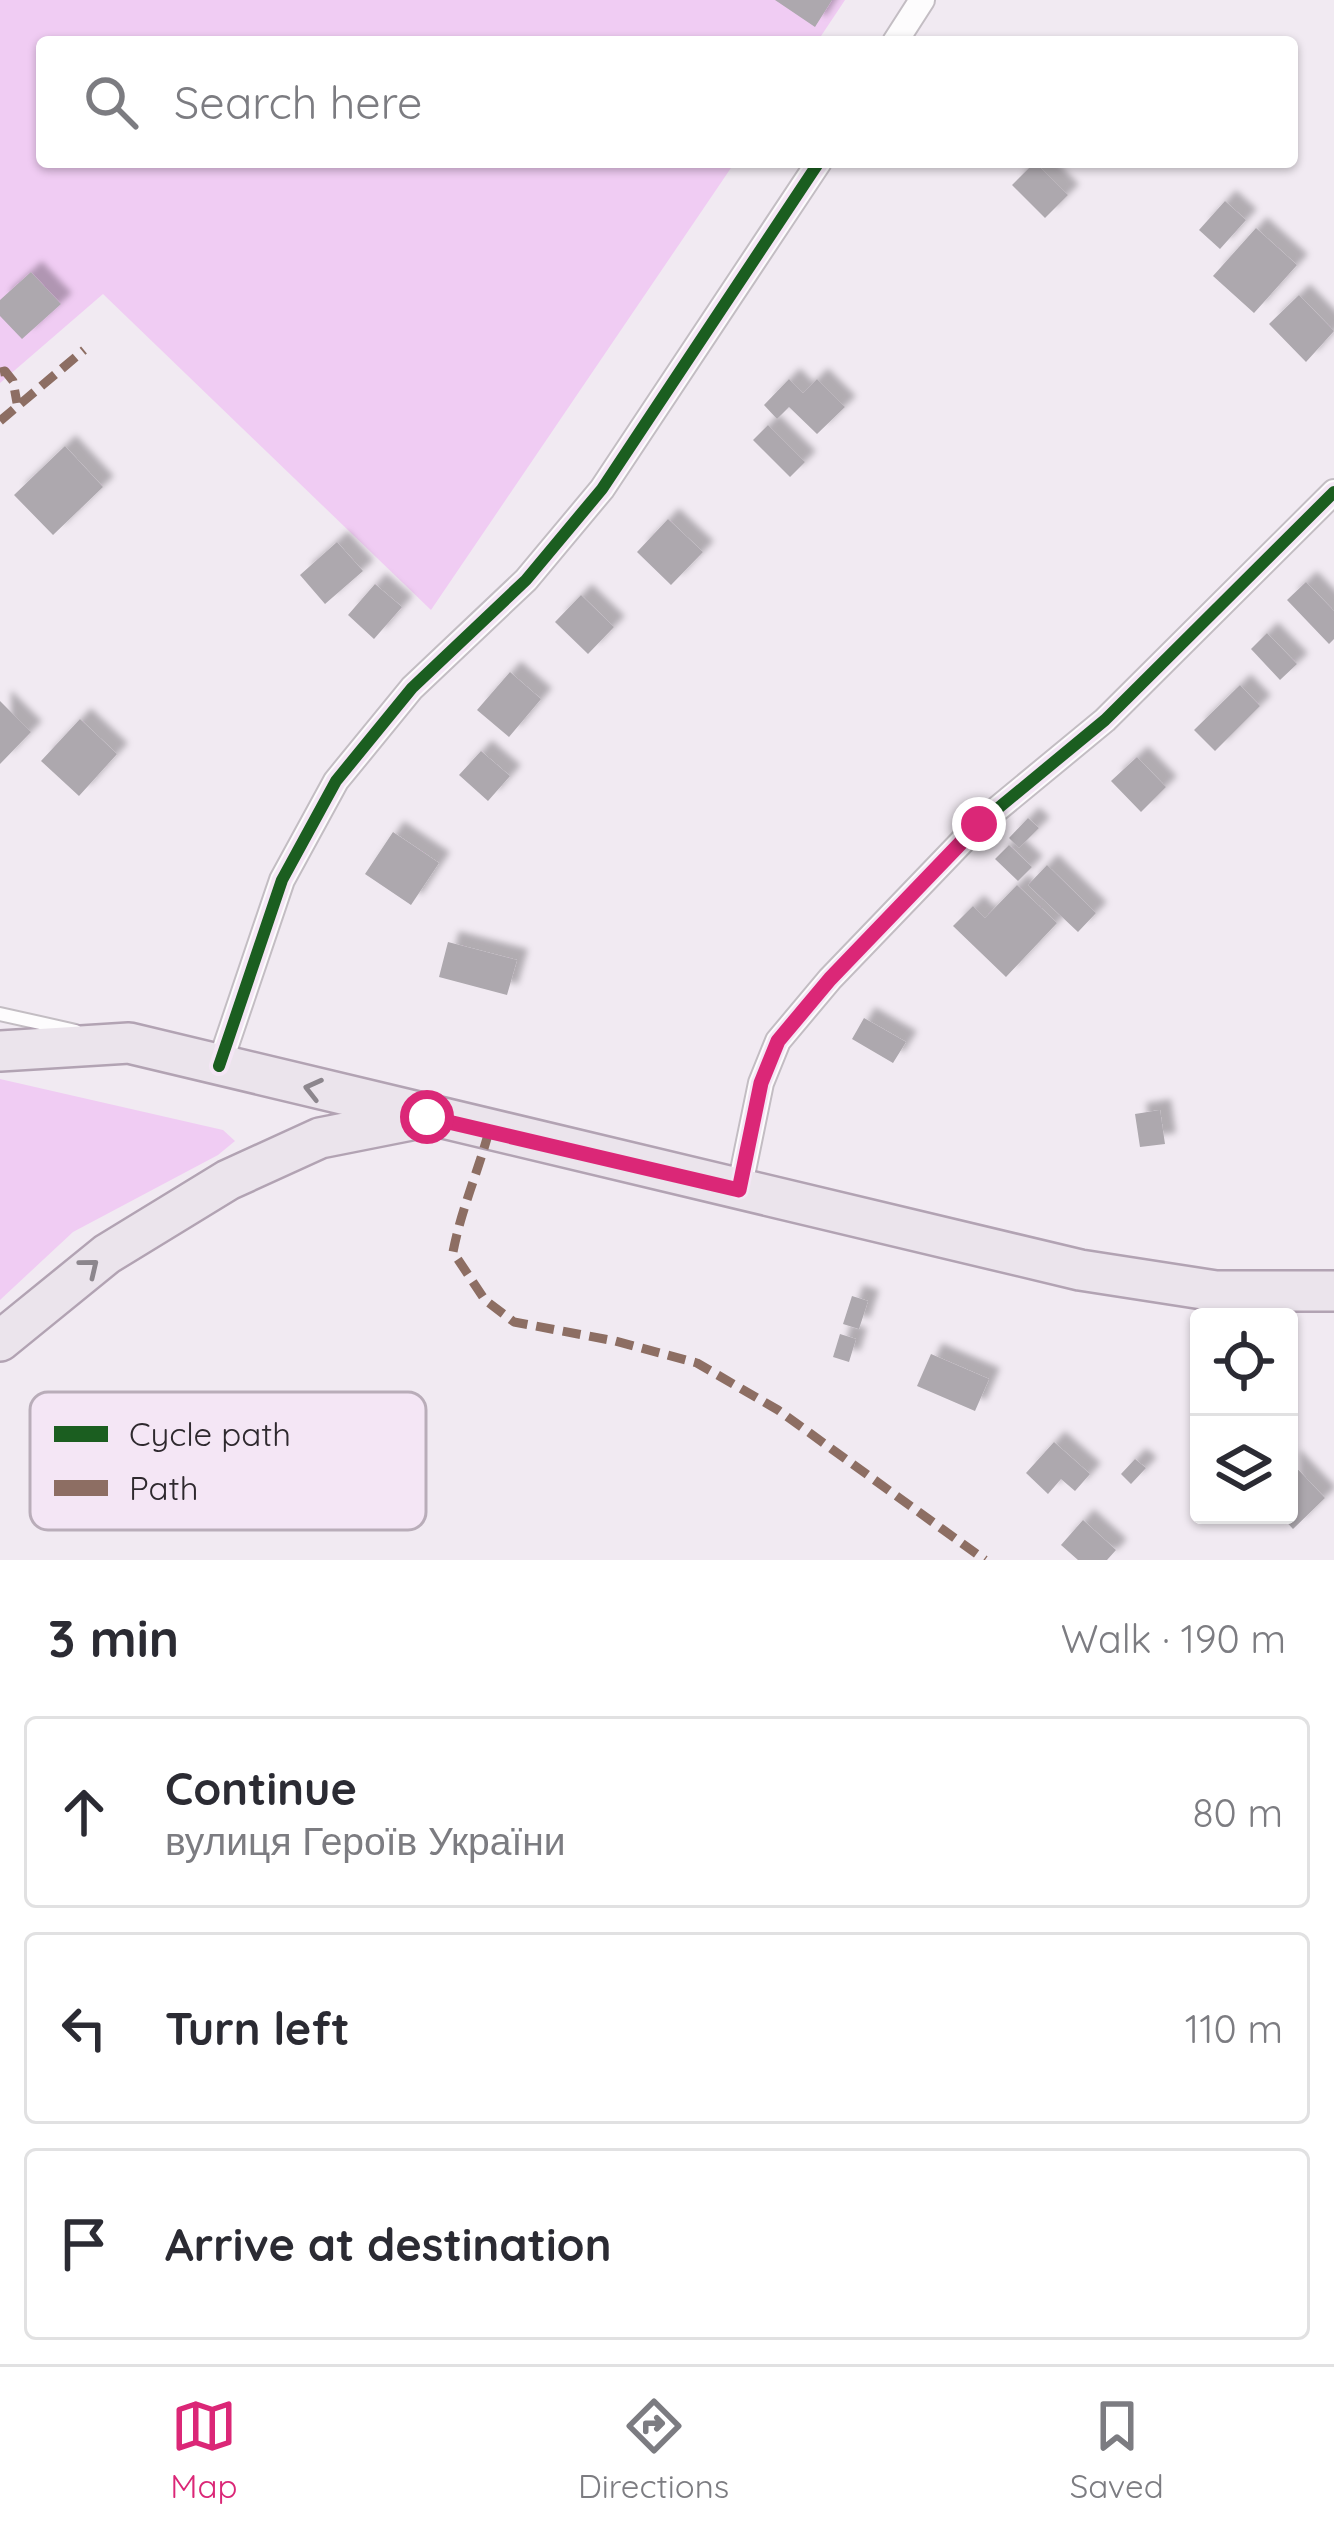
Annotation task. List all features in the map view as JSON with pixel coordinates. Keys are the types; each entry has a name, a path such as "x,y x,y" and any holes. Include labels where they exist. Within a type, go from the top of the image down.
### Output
{"main road":[{"path":"0,1051 130,1043 1080,1270 1216,1291 1334,1291"},
{"path":"0,1341 106,1254 228,1180 320,1138 427,1117"}],"street":[{"path":"900,36 922,0"},
{"path":"219,1066 282,880 335,782 412,688 526,580 602,489 816,168"},
{"path":"739,1190 761,1083 778,1041 830,979 979,824 1105,720 1334,492"}],"lane":[{"path":"0,1014 130,1043"}],"shaded area":[{"path":"0,0 845,0 821,36 36,36 36,168 731,168 431,610 103,294 0,383"},
{"path":"0,1079 223,1130 235,1141 218,1155 73,1232 0,1300"}],"building":[{"path":"775,0 832,0 815,27"},
{"path":"1029,168 1041,168 1068,195 1045,218 1012,185"},
{"path":"1225,201 1246,220 1220,249 1199,230"},
{"path":"1256,228 1297,265 1254,313 1213,276"},
{"path":"31,272 61,304 22,339 0,316 0,300"},
{"path":"1299,295 1334,331 1306,362 1269,324"},
{"path":"789,379 803,393 817,379 845,407 817,434 789,407 777,419 764,405"},
{"path":"768,425 805,462 790,477 753,440"},
{"path":"65,446 103,487 53,535 14,495"},
{"path":"668,519 703,552 671,585 637,552"},
{"path":"337,542 363,571 325,604 300,575"},
{"path":"1306,582 1334,611 1334,639 1329,644 1287,600"},
{"path":"375,584 402,607 374,639 348,615"},
{"path":"581,595 614,627 588,654 555,622"},
{"path":"1267,633 1297,664 1280,680 1251,649"},
{"path":"510,672 541,699 509,737 477,710"},
{"path":"1240,685 1260,706 1215,751 1194,730"},
{"path":"0,701 31,732 0,764"},
{"path":"80,719 117,754 79,796 41,761"},
{"path":"481,751 510,776 488,801 459,775"},
{"path":"1137,757 1166,787 1141,812 1111,781"},
{"path":"1028,818 1039,828 1019,848 1009,838"},
{"path":"393,832 439,863 411,905 365,874"},
{"path":"1009,845 1032,867 1018,881 995,859"},
{"path":"1047,865 1096,913 1078,932 1028,885"},
{"path":"1017,885 1057,923 1006,977 953,926 973,906 985,918"},
{"path":"448,942 517,960 507,995 439,977"},
{"path":"864,1018 906,1042 893,1063 852,1039"},
{"path":"1160,1110 1165,1144 1140,1147 1135,1114"},
{"path":"852,1296 868,1301 859,1329 843,1324"},
{"path":"840,1334 856,1339 849,1362 833,1357"},
{"path":"931,1354 989,1379 975,1411 917,1386"},
{"path":"1054,1442 1090,1474 1075,1491 1061,1479 1048,1494 1026,1473"},
{"path":"1135,1459 1146,1468 1131,1484 1121,1474"},
{"path":"1298,1470 1325,1498 1293,1529 1288,1524 1298,1524"},
{"path":"1083,1520 1116,1550 1107,1560 1078,1560 1061,1545"}],"marked path":[{"path":"0,421 84,350"},
{"path":"0,372 5,371 13,381 17,403"},
{"path":"489,1131 453,1252 485,1300 514,1322 697,1363 778,1410 985,1560"}],"cycle path":[{"path":"219,1066 282,880 336,781 412,688 526,580 602,489 815,168"},
{"path":"739,1190 761,1083 778,1041 830,979 979,824 1105,720 1334,492"}],"route":[{"path":"427,1117 739,1190 761,1083 778,1041 830,979 979,824"}]}
